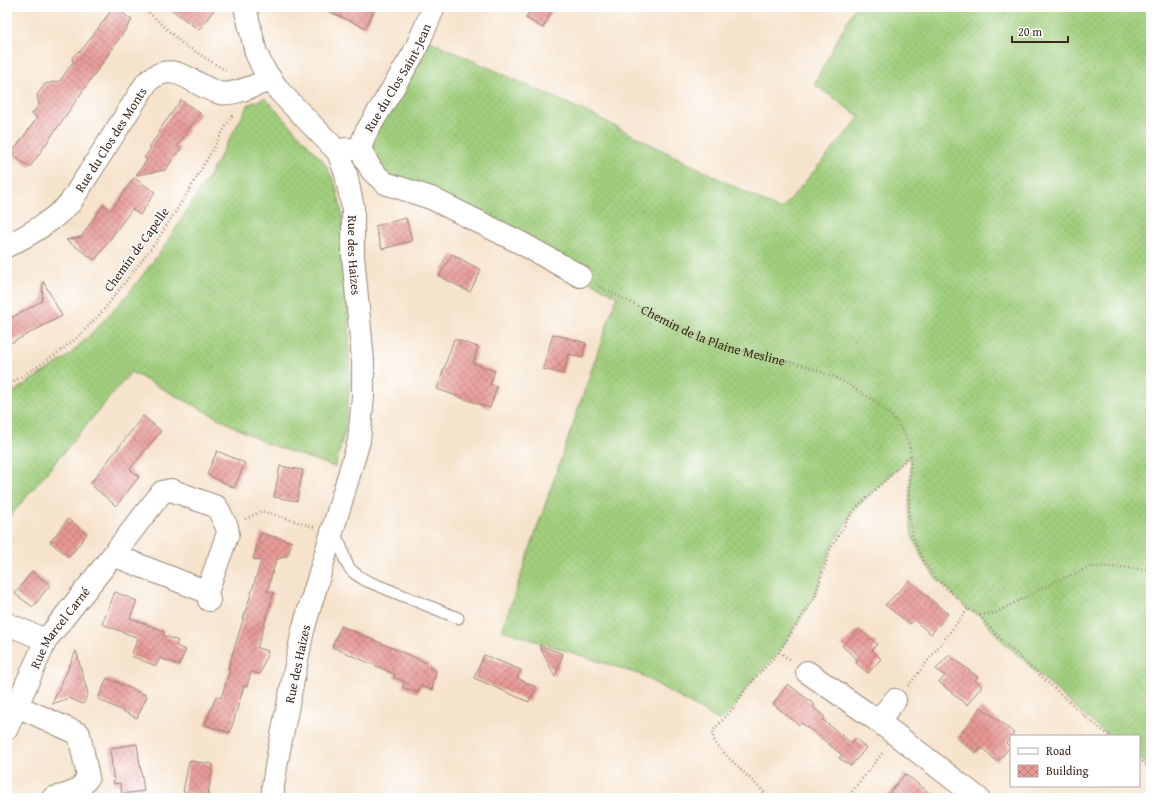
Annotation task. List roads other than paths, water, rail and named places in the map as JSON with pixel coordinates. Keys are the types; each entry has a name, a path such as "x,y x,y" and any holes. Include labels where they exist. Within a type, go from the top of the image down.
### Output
{"street":[{"name":"Rue des Haizes","path":"245,7 256,52 270,80 338,152 346,174 353,208 353,256 362,360 363,396 359,441 303,630 278,754 273,786 273,798"},
{"name":"Rue du Clos Saint-Jean","path":"360,149 365,134 414,52 434,7"},
{"name":"Rue du Clos des Monts","path":"7,246 35,231 53,219 70,203 147,82 153,76 173,72 182,74 220,93 240,90 270,80"},
{"path":"338,152 345,149 360,149 372,171 385,183 430,198 521,243 580,276"},
{"name":"Rue Marcel Carné","path":"7,728 46,640 113,554 162,492 171,490 217,507 227,527 228,533 208,596 113,554"},
{"path":"7,624 46,640"},
{"path":"807,672 878,720 978,798"},
{"path":"878,720 895,700"},
{"path":"17,706 79,734 88,777 83,786 75,792 53,798"}],"lane":[{"path":"331,532 340,541 348,566 355,574 367,581 458,618"}]}
